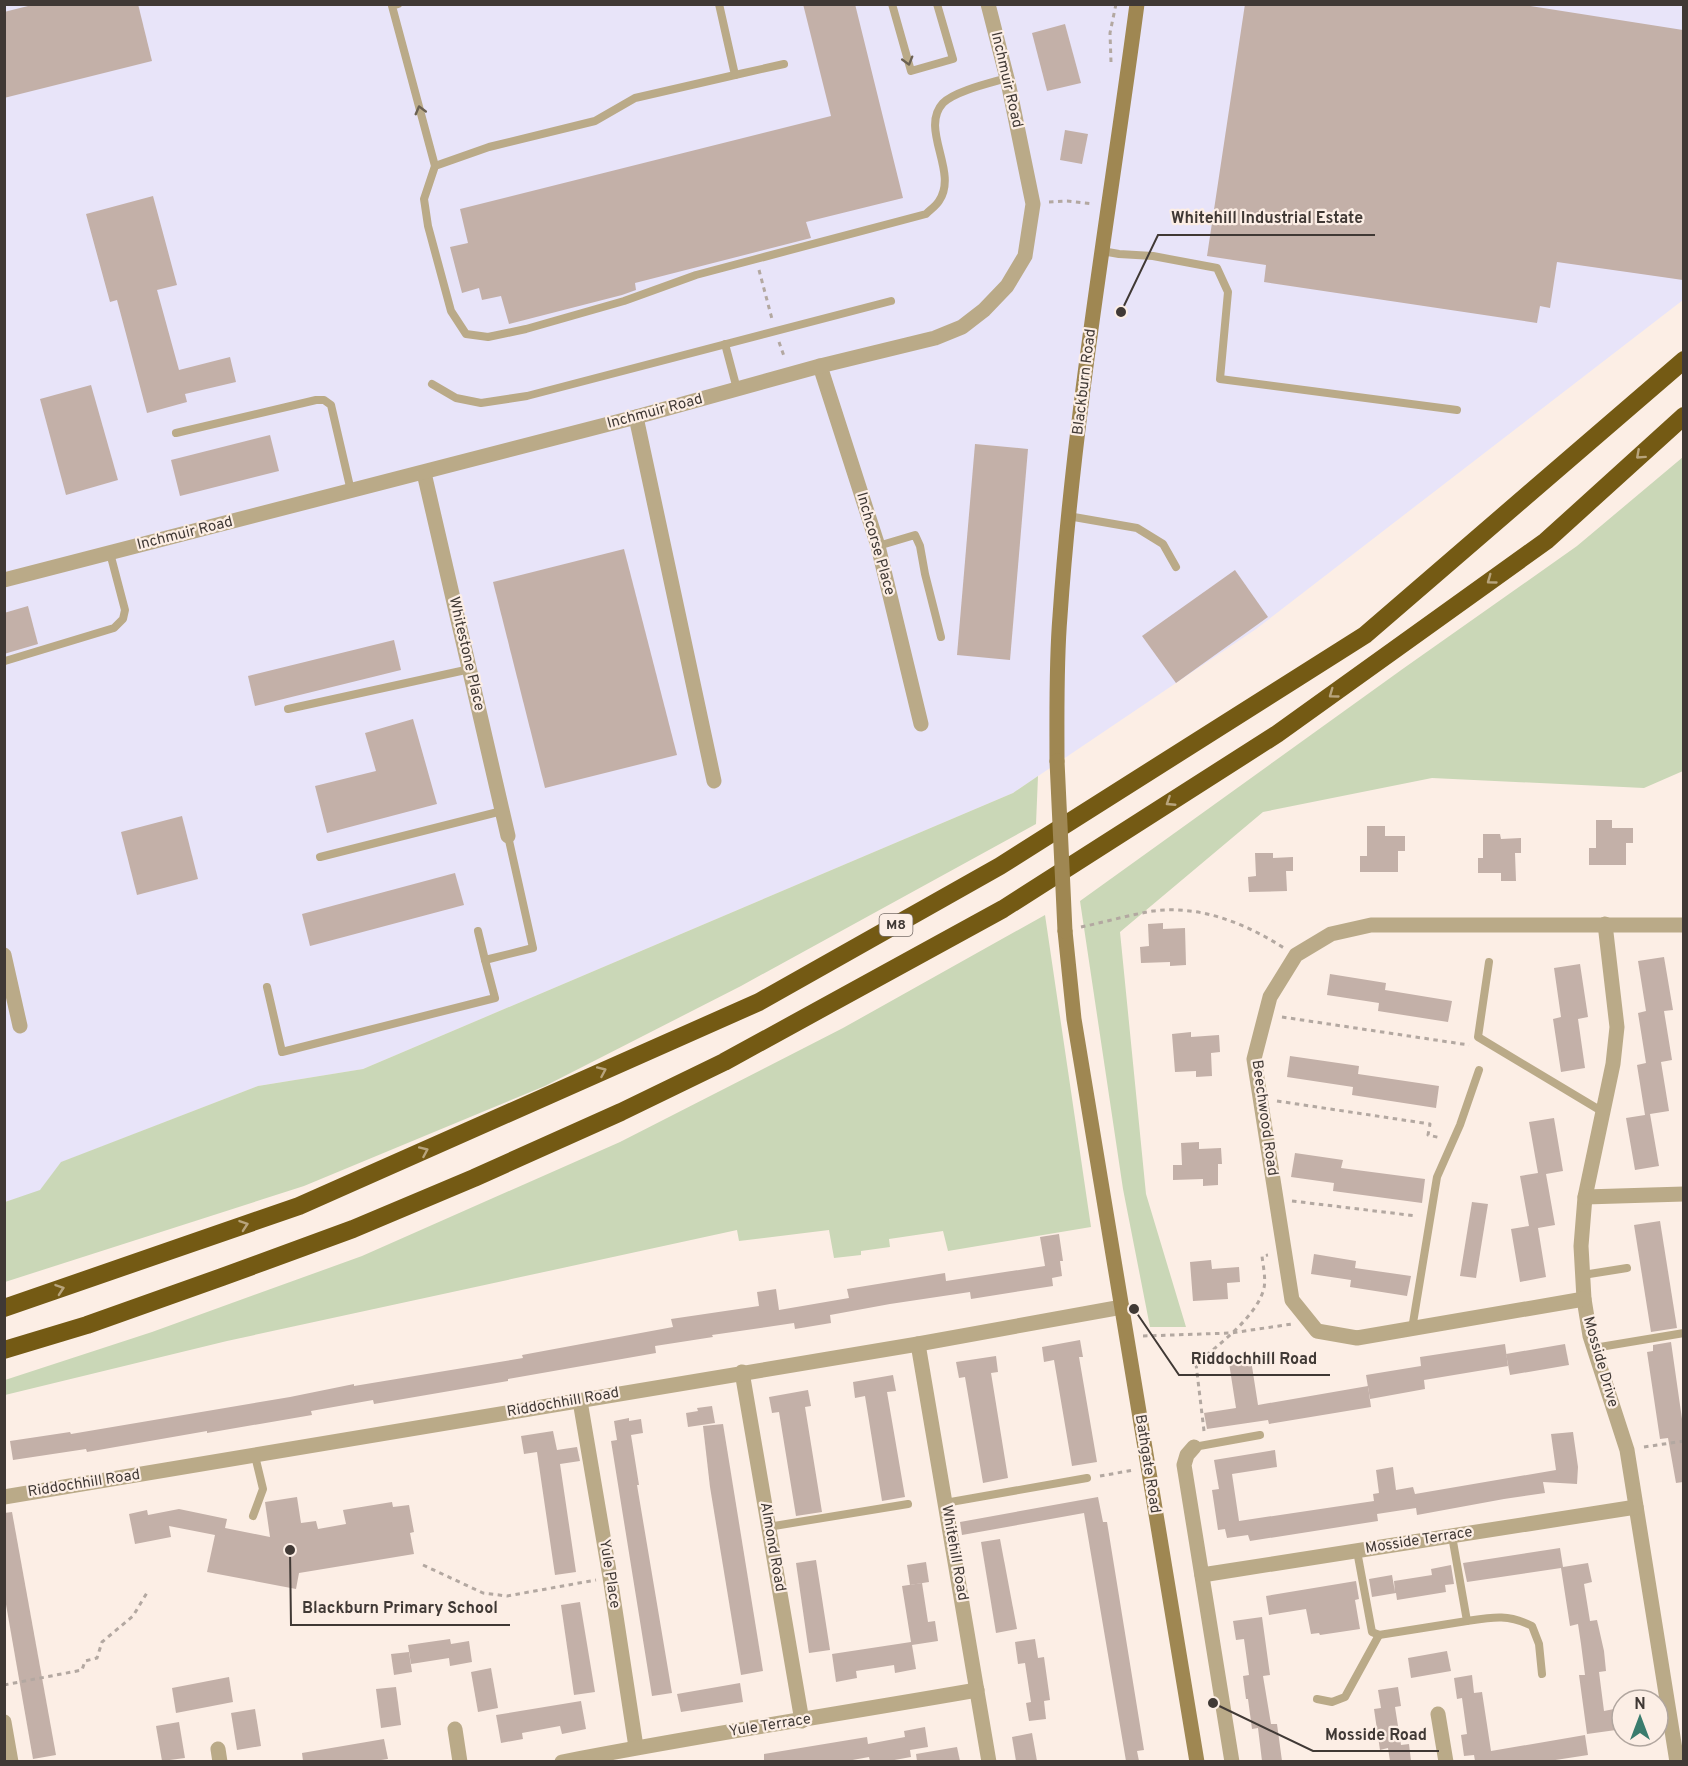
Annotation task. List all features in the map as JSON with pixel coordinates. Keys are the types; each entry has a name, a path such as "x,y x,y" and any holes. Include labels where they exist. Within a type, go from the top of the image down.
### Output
{"highway":[{"name":"M8","path":"4,1308 299,1206 759,1002 980,878 1365,635 1683,360"},
{"name":"M8","path":"4,1350 87,1325 222,1277 353,1229 474,1178 621,1112 724,1062 1003,909 1277,734 1546,541 1683,416"}],"main road":[{"name":"Blackburn Road","path":"1065,931 1057,761 1059,618 1068,516 1137,4"},
{"name":"Bathgate Road","path":"1065,931 1074,1018 1197,1761"}],"street":[{"name":"Inchmuir Road","path":"4,580 636,417 820,366 935,338 962,327 984,310 1007,286 1025,256 1033,204 1007,78 988,4"},
{"name":"Inchcorse Place","path":"820,366 878,546 921,724"},
{"path":"636,417 714,781"},
{"name":"Whitestone Place","path":"424,472 508,836"},
{"name":"Mosside Drive","path":"1605,924 1617,1027 1614,1064 1585,1197 1581,1246 1584,1299 1594,1348 1627,1450 1677,1761"},
{"name":"Beechwood Road","path":"1584,1299 1357,1338 1317,1331 1292,1300 1254,1059 1270,997 1296,955 1331,934 1371,925 1683,925"},
{"path":"4,955 20,1026"},
{"path":"1585,1197 1683,1194"},
{"name":"Riddochhill Road","path":"4,1497 918,1344 1122,1307"},
{"name":"Whitehill Road","path":"918,1344 989,1761"},
{"name":"Almond Road","path":"742,1372 802,1721"},
{"name":"Yule Place","path":"580,1401 636,1747"},
{"path":"1200,1446 1186,1455 1184,1465 1232,1761"},
{"name":"Mosside Terrace","path":"1202,1575 1636,1507"},
{"name":"Yule Terrace","path":"562,1761 977,1690"},
{"path":"1438,1714 1446,1761"},
{"path":"4,1722 11,1761"},
{"path":"455,1730 460,1761"}],"lane":[{"path":"398,4 392,6 435,166 424,199 428,226 451,311 466,334 488,337 624,301 696,275 926,214 940,201 945,185 944,164 936,139 936,118 943,104 964,91 1007,78"},
{"path":"719,4 735,75"},
{"path":"892,4 911,71 953,59 937,4"},
{"path":"435,166 489,147 595,121 636,98 784,64"},
{"path":"1102,251 1176,259 1217,268 1228,292 1220,379 1457,410"},
{"path":"432,384 456,398 481,403 527,396 891,301"},
{"path":"725,344 737,389"},
{"path":"176,433 324,400 331,405 351,491"},
{"path":"1068,516 1137,528 1163,544 1176,567"},
{"path":"878,546 915,535 920,546 924,574 941,637"},
{"path":"5,661 91,637 114,628 123,619 124,603 110,553"},
{"path":"288,709 470,669"},
{"path":"320,857 502,811"},
{"path":"485,960 533,948 508,836"},
{"path":"267,987 282,1052 495,998 478,931"},
{"path":"1489,962 1478,1037 1603,1112"},
{"path":"1412,1329 1437,1177 1479,1070"},
{"path":"1583,1275 1627,1268"},
{"path":"1594,1348 1683,1334"},
{"path":"1200,1446 1260,1435"},
{"path":"253,1516 263,1489 255,1456"},
{"path":"945,1503 1087,1478"},
{"path":"768,1527 908,1504"},
{"path":"1452,1536 1467,1621"},
{"path":"1357,1551 1372,1632 1379,1635 1501,1616 1519,1619 1532,1626 1539,1644 1542,1674"},
{"path":"1317,1699 1332,1702 1345,1697 1379,1635"}],"path":[{"path":"1033,204 1067,201 1108,206"},
{"path":"1065,931 1154,911 1198,911 1256,930 1296,955"},
{"path":"1266,1015 1478,1046"},
{"path":"1260,1098 1430,1124 1428,1135 1453,1141"},
{"path":"1276,1199 1429,1218"},
{"path":"1200,1446 1196,1364 1231,1333 1257,1305 1265,1287 1262,1256 1284,1252"},
{"path":"1126,1336 1231,1333 1264,1329 1306,1318"},
{"path":"1627,1450 1683,1441"},
{"path":"1087,1478 1148,1468"},
{"path":"423,1564 483,1593 507,1596 610,1577"},
{"path":"4,1685 82,1670 85,1661 97,1658 102,1642 133,1616 148,1591"}],"shaded area":[{"path":"5,5 1683,5 1683,300 1256,629 1013,793 363,1069 258,1086 62,1162 40,1191 5,1202"}],"green space":[{"path":"1683,457 1683,771 1644,788 1432,778 1263,812 1120,932 1146,1194 1186,1327 1150,1327 1123,1189 1080,901 1577,546"},
{"path":"1038,776 1036,824 741,986 545,1086 304,1186 5,1282 5,1202 40,1190 61,1162 258,1086 363,1069 1013,793"},
{"path":"1045,915 1091,1227 948,1251 943,1231 889,1239 890,1247 861,1251 861,1255 834,1258 829,1230 739,1241 737,1230 227,1341 5,1395 5,1380 152,1332 362,1256 620,1142 843,1028"}],"building":[{"path":"36,4 138,4 152,61 4,98 4,12"},
{"path":"803,4 855,4 903,198 806,222 811,238 635,283 636,290 622,295 509,324 501,296 482,300 479,288 462,293 450,247 468,243 460,209 831,116"},
{"path":"1245,4 1517,4 1683,30 1683,280 1557,262 1550,308 1540,306 1537,323 1264,282 1266,265 1207,256"},
{"path":"1065,24 1081,83 1047,91 1032,33"},
{"path":"1065,130 1088,134 1082,164 1060,160"},
{"path":"153,196 177,285 157,290 179,370 230,357 236,382 185,394 187,402 147,413 117,300 110,302 86,214"},
{"path":"91,385 118,480 66,495 40,399"},
{"path":"270,435 279,471 180,496 171,460"},
{"path":"975,444 1028,449 1010,660 957,655"},
{"path":"624,549 677,755 545,788 493,582"},
{"path":"1235,570 1268,617 1176,683 1142,636"},
{"path":"28,606 38,644 4,654 4,613"},
{"path":"394,640 401,670 255,706 248,676"},
{"path":"413,719 437,804 327,833 315,786 376,771 365,733"},
{"path":"182,816 198,879 137,895 121,832"},
{"path":"1596,820 1612,820 1612,828 1633,828 1633,843 1626,843 1626,865 1589,865 1589,848 1596,848"},
{"path":"1367,826 1385,826 1385,836 1405,836 1405,851 1398,851 1398,872 1360,872 1360,856 1367,856"},
{"path":"1483,834 1500,834 1501,839 1521,838 1521,853 1515,853 1516,881 1501,881 1501,873 1478,873 1478,858 1483,858"},
{"path":"1255,853 1273,853 1273,858 1293,857 1293,871 1286,871 1287,891 1249,892 1248,877 1256,876"},
{"path":"455,873 464,905 310,946 302,914"},
{"path":"1163,923 1163,929 1185,928 1186,965 1170,966 1170,962 1141,963 1140,947 1149,946 1148,924"},
{"path":"1664,957 1673,1010 1664,1011 1672,1060 1661,1062 1669,1111 1650,1114 1659,1166 1635,1170 1626,1118 1645,1115 1637,1065 1646,1063 1638,1013 1646,1011 1638,961"},
{"path":"1580,964 1588,1017 1578,1019 1585,1068 1561,1072 1553,1019 1561,1017 1554,968"},
{"path":"1330,974 1386,983 1385,990 1452,1001 1448,1022 1378,1011 1379,1003 1327,995"},
{"path":"1191,1032 1191,1037 1219,1035 1220,1052 1211,1053 1212,1076 1196,1077 1196,1071 1175,1072 1172,1034"},
{"path":"1290,1056 1359,1066 1358,1074 1439,1086 1436,1108 1352,1095 1353,1087 1287,1077"},
{"path":"1554,1118 1563,1171 1546,1174 1555,1225 1538,1228 1546,1277 1520,1282 1511,1229 1529,1226 1520,1176 1538,1173 1529,1122"},
{"path":"1199,1142 1199,1149 1221,1148 1222,1164 1218,1164 1218,1185 1203,1186 1203,1179 1173,1180 1173,1165 1182,1165 1181,1143"},
{"path":"1295,1153 1343,1160 1341,1168 1425,1179 1422,1203 1333,1191 1334,1183 1291,1177"},
{"path":"1472,1202 1488,1204 1476,1278 1460,1276"},
{"path":"1660,1221 1677,1328 1651,1332 1634,1225"},
{"path":"1059,1234 1063,1261 1060,1261 1062,1276 1052,1278 1053,1286 971,1299 970,1292 890,1304 830,1315 831,1323 795,1329 794,1323 712,1335 713,1337 655,1346 656,1353 508,1379 508,1381 374,1404 373,1400 311,1411 312,1415 207,1433 207,1431 87,1452 86,1449 13,1460 10,1441 70,1432 71,1434 354,1384 354,1386 523,1358 522,1355 673,1327 671,1319 759,1306 757,1292 776,1289 779,1310 849,1298 847,1289 945,1273 946,1281 1045,1266 1040,1237"},
{"path":"1314,1254 1356,1261 1355,1268 1411,1276 1407,1296 1350,1287 1351,1280 1311,1274"},
{"path":"1211,1260 1212,1269 1239,1267 1240,1282 1227,1283 1228,1299 1193,1301 1190,1262"},
{"path":"1080,1340 1083,1357 1079,1357 1097,1462 1072,1466 1054,1360 1044,1362 1042,1347"},
{"path":"1671,1342 1683,1426 1683,1482 1676,1483 1668,1438 1660,1439 1647,1352 1653,1351 1653,1345"},
{"path":"1505,1344 1508,1366 1424,1380 1425,1389 1370,1399 1366,1375 1421,1366 1420,1357"},
{"path":"1565,1344 1569,1365 1510,1375 1506,1354"},
{"path":"996,1356 998,1372 991,1373 1008,1478 983,1483 965,1377 959,1378 956,1362"},
{"path":"1251,1360 1258,1405 1368,1386 1371,1407 1269,1424 1268,1420 1207,1429 1204,1413 1236,1408 1229,1363"},
{"path":"893,1375 896,1391 887,1392 905,1497 882,1501 865,1396 855,1398 853,1382"},
{"path":"808,1390 811,1406 805,1407 822,1512 796,1516 779,1412 772,1413 769,1397"},
{"path":"712,1406 715,1423 688,1427 686,1413 698,1411 697,1408"},
{"path":"629,1418 629,1421 641,1419 643,1433 631,1435 639,1485 637,1485 672,1693 652,1696 611,1441 617,1440 614,1421"},
{"path":"723,1424 763,1671 741,1675 710,1487 703,1426"},
{"path":"553,1431 557,1450 577,1447 580,1461 560,1464 576,1572 555,1575 537,1452 524,1454 521,1436"},
{"path":"1573,1432 1578,1467 1577,1484 1543,1482 1545,1493 1417,1515 1416,1508 1377,1514 1378,1521 1250,1541 1248,1535 1227,1538 1225,1529 1218,1530 1212,1490 1219,1489 1214,1460 1275,1450 1277,1467 1232,1474 1239,1521 1374,1501 1373,1494 1379,1493 1376,1470 1393,1467 1396,1490 1413,1487 1415,1494 1556,1470 1551,1434"},
{"path":"297,1497 301,1523 316,1521 318,1529 346,1524 343,1510 392,1502 393,1507 409,1505 414,1532 410,1533 414,1554 299,1573 296,1589 207,1572 215,1535 169,1526 171,1537 135,1544 129,1514 147,1510 148,1515 179,1509 227,1519 225,1528 270,1537 265,1502"},
{"path":"1098,1497 1103,1522 1107,1522 1144,1750 1137,1751 1139,1761 1126,1761 1084,1513 962,1535 960,1522"},
{"path":"12,1512 56,1755 33,1759 4,1593 4,1513"},
{"path":"1000,1539 1017,1629 996,1633 981,1542"},
{"path":"1560,1548 1563,1567 1588,1563 1592,1582 1584,1584 1590,1621 1597,1620 1604,1651 1606,1671 1599,1672 1604,1711 1610,1710 1610,1731 1587,1734 1579,1675 1585,1675 1578,1624 1570,1626 1561,1568 1467,1582 1463,1563"},
{"path":"816,1560 830,1650 809,1653 796,1563"},
{"path":"926,1562 929,1582 910,1585 907,1565"},
{"path":"1451,1565 1454,1584 1445,1585 1446,1592 1397,1600 1396,1593 1372,1597 1369,1579 1392,1575 1395,1592 1394,1581 1432,1575 1431,1569"},
{"path":"1356,1581 1359,1599 1355,1600 1360,1629 1320,1635 1319,1633 1311,1634 1306,1609 1269,1615 1266,1596"},
{"path":"922,1583 928,1622 935,1621 938,1641 912,1645 916,1669 895,1673 894,1665 856,1671 857,1678 836,1682 832,1654 911,1642 902,1586"},
{"path":"580,1602 595,1692 574,1695 561,1605"},
{"path":"1262,1617 1270,1675 1263,1676 1271,1724 1277,1724 1282,1761 1262,1761 1258,1728 1252,1729 1248,1699 1246,1699 1243,1676 1249,1675 1244,1639 1236,1640 1233,1621"},
{"path":"450,1639 451,1644 469,1641 472,1662 450,1666 449,1658 411,1664 408,1645"},
{"path":"1035,1639 1038,1658 1044,1657 1050,1700 1044,1701 1046,1719 1029,1721 1026,1703 1031,1702 1025,1663 1018,1664 1015,1642"},
{"path":"1447,1651 1451,1671 1411,1678 1408,1658"},
{"path":"409,1652 412,1672 394,1675 391,1654"},
{"path":"491,1668 498,1708 478,1712 471,1672"},
{"path":"1472,1675 1474,1693 1482,1692 1491,1751 1585,1735 1588,1755 1549,1761 1475,1761 1474,1755 1464,1756 1461,1735 1467,1734 1462,1698 1457,1699 1454,1678"},
{"path":"229,1677 233,1702 176,1713 172,1688"},
{"path":"740,1683 743,1702 681,1712 677,1694"},
{"path":"396,1687 401,1725 381,1728 376,1689"},
{"path":"1398,1687 1401,1706 1395,1707 1401,1745 1409,1744 1411,1761 1390,1761 1388,1748 1380,1750 1374,1709 1381,1708 1378,1690"},
{"path":"581,1701 586,1729 562,1734 560,1726 522,1733 523,1739 501,1743 496,1715"},
{"path":"255,1709 261,1746 237,1750 231,1713"},
{"path":"179,1722 185,1758 162,1761 156,1726"},
{"path":"925,1727 928,1747 910,1750 911,1757 889,1761 870,1761 869,1757 847,1761 764,1761 764,1754 867,1737 868,1744 905,1737 904,1731"},
{"path":"1032,1733 1037,1761 1016,1761 1012,1737"},
{"path":"384,1739 388,1759 303,1761 302,1753"},
{"path":"957,1747 960,1761 917,1761 916,1754"}],"place":[{"name":"Whitehill Industrial Estate","path":"1121,312"},
{"name":"Riddochhill Road","path":"1134,1309"},
{"name":"Blackburn Primary School","path":"290,1550"},
{"name":"Mosside Road","path":"1213,1703"}]}
